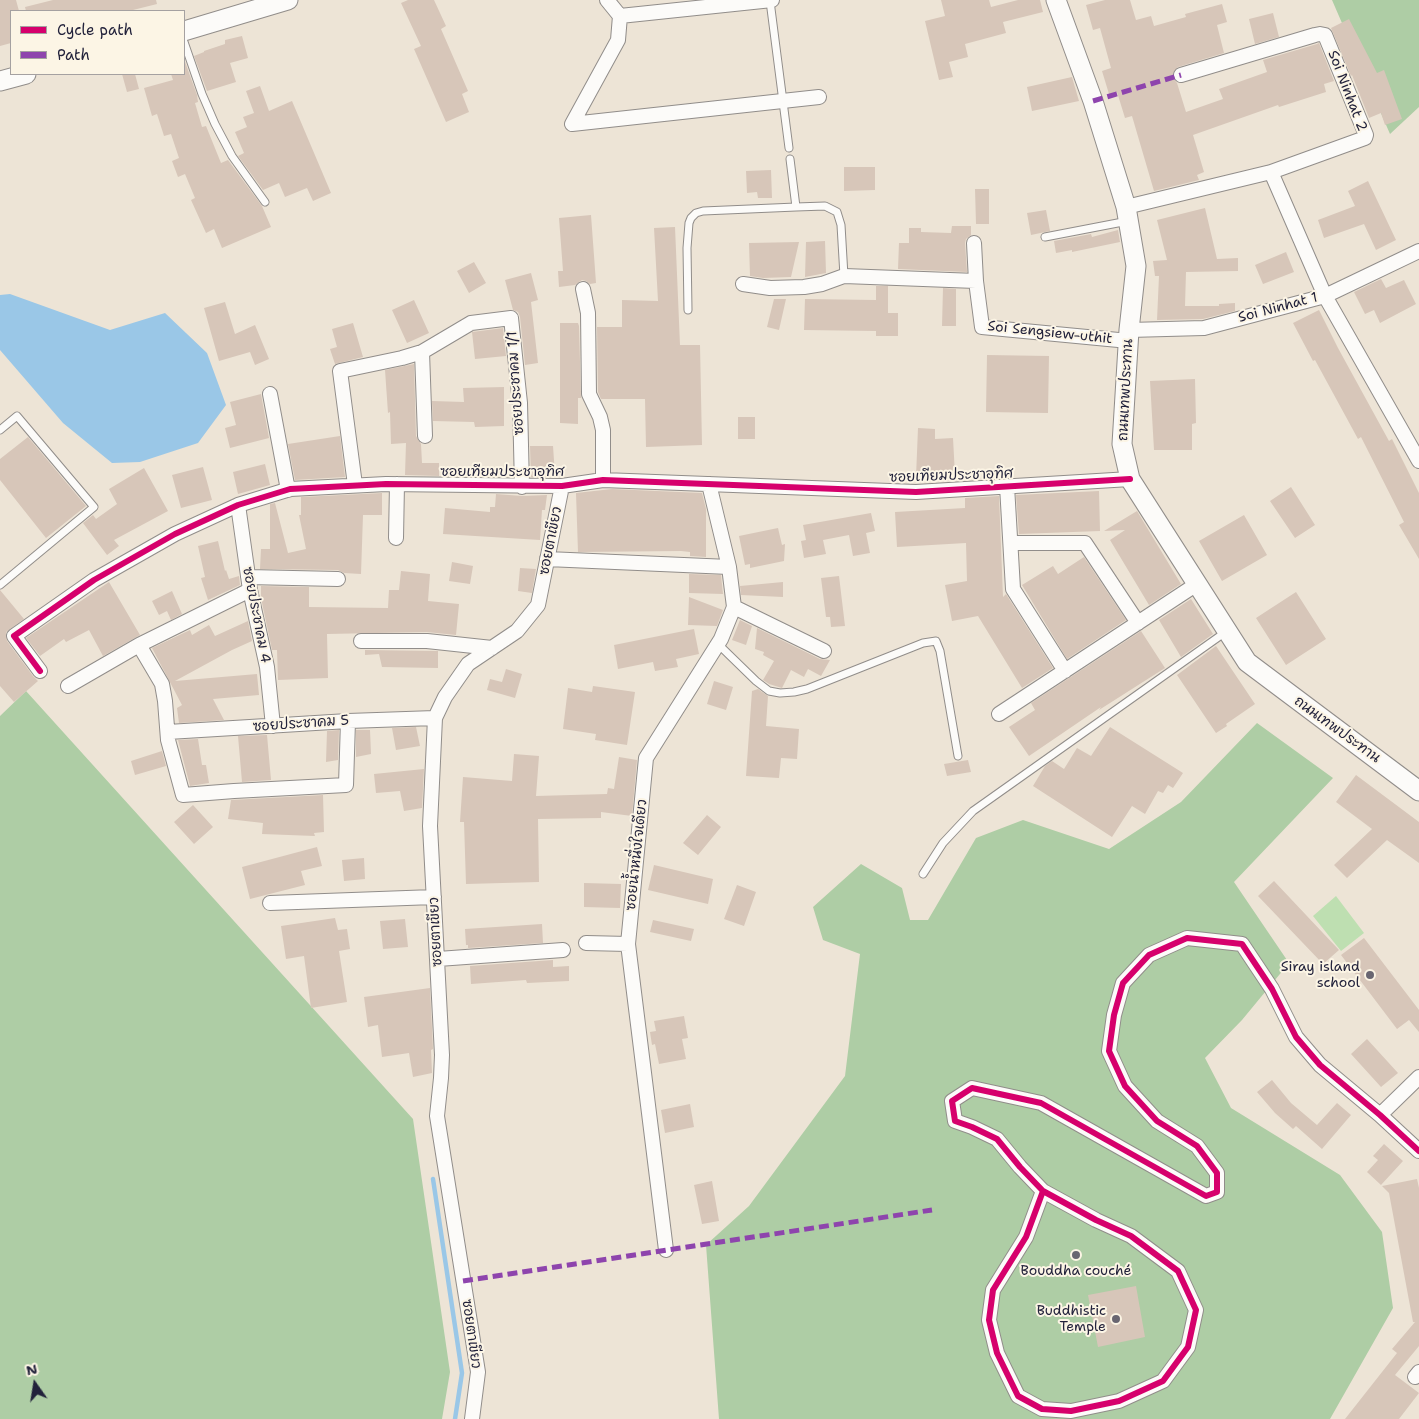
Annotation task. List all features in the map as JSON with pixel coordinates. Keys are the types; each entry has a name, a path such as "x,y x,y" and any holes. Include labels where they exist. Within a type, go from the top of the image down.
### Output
{"street":[{"path":"185,30 288,0"},
{"path":"607,0 620,16 618,40 572,124 820,97"},
{"path":"620,16 771,0"},
{"name":"ถนนเทพประทาน","path":"1056,0 1093,101 1127,214 1136,266 1122,444 1130,479 1247,662 1419,791"},
{"name":"Soi Ninhat 2","path":"1127,214 1271,172 1365,138 1366,135 1325,35 1315,35 1181,75"},
{"path":"0,81 22,75"},
{"path":"1271,172 1324,296 1419,461"},
{"path":"743,284 770,288 804,287 822,284 844,276 976,281 974,243"},
{"name":"Soi Ninhat 1","path":"1129,336 1204,328 1324,296 1419,251"},
{"name":"Soi Sengsiew-uthit","path":"976,281 982,327 1129,336"},
{"path":"583,289 588,313 589,394 600,417 603,430 603,480"},
{"name":"ซอยประชาคม 1/1","path":"422,352 471,323 511,318 520,403 522,487"},
{"path":"356,484 340,371 422,352 425,436"},
{"path":"270,394 288,490"},
{"name":"ซอยเทียมประชาอุทิศ","path":"40,671 14,636 94,580 175,534 238,505 288,490 356,484 562,486 603,480 916,492 1130,479"},
{"path":"396,538 397,484"},
{"path":"709,484 729,567 734,607 824,650"},
{"name":"ซอยตาเขียว","path":"472,1419 478,1372 437,1116 442,1055 430,826 435,718 445,697 468,664 517,631 538,605 562,486"},
{"path":"1008,486 1013,589 1065,670"},
{"name":"ซอยประชาคม 4","path":"238,505 249,584 267,667 273,726"},
{"path":"1010,543 1086,543 1138,623"},
{"path":"547,559 729,567"},
{"path":"68,686 249,584 338,579"},
{"path":"999,714 1197,584"},
{"name":"ซอยน้ำหนึ่งใจเดียว","path":"666,1250 628,944 646,758 718,644 734,607"},
{"path":"361,641 427,641 492,648"},
{"path":"139,645 162,684 172,759 183,795 346,785 348,721"},
{"name":"ซอยประชาคม 5","path":"168,732 348,721 435,718"},
{"path":"270,903 434,897"},
{"path":"1043,1191 1026,1237 993,1290 989,1320 997,1353 1018,1396 1042,1409 1071,1411 1119,1401 1163,1381 1188,1347 1196,1310 1178,1271 1130,1236 1043,1191 997,1139 972,1127 954,1122 952,1101 972,1088 1041,1103 1206,1196 1217,1192 1218,1173 1197,1146 1157,1121 1125,1086 1109,1051 1114,1015 1123,983 1148,955 1187,938 1242,944 1272,988 1296,1037 1320,1065 1380,1115 1419,1151"},
{"path":"586,943 628,944"},
{"path":"438,959 563,950"},
{"path":"1380,1115 1419,1077"}],"lane":[{"path":"771,0 789,148"},
{"path":"185,45 202,94 215,124 232,156 265,202"},
{"path":"790,159 796,206"},
{"path":"688,310 687,248 689,223 691,218 703,211 825,206 837,212 841,225 844,276"},
{"path":"1045,237 1127,214"},
{"path":"0,430 17,416 94,507 0,586"},
{"path":"923,874 943,843 973,811 1227,631"},
{"path":"718,644 756,681 769,691 780,693 807,689 923,642 936,641 940,650 958,756"}],"green space":[{"path":"1332,0 1419,0 1419,107 1390,134"},
{"path":"26,691 413,1119 450,1372 442,1419 0,1419 0,716"},
{"path":"1257,723 1333,778 1234,882 1289,963 1242,1020 1205,1058 1231,1108 1340,1175 1382,1232 1393,1308 1330,1419 719,1419 706,1245 749,1206 845,1076 860,954 823,940 813,907 861,864 902,888 910,920 928,920 976,838 1023,820 1109,849 1181,802"},
{"path":"1336,896 1364,933 1341,951 1313,916"}],"water":[{"path":"10,294 110,330 165,313 207,353 226,405 198,443 140,462 112,463 63,423 0,350 0,295"}],"building":[{"path":"0,0 16,0 19,10 10,10 10,43 0,46"},
{"path":"53,0 156,0 157,4 133,10 26,10 25,7"},
{"path":"408,0 434,0 446,26 441,29 468,91 462,94 469,112 446,122 414,49 421,46 401,3"},
{"path":"941,0 989,0 991,7 1018,0 1040,0 1043,12 1003,22 1006,33 965,44 968,57 949,62 953,77 939,80 925,21 945,16"},
{"path":"1105,0 1130,0 1136,20 1151,16 1154,26 1186,17 1185,14 1222,4 1227,22 1217,25 1224,53 1178,67 1173,73 1173,78 1177,83 1186,112 1223,99 1219,89 1267,72 1263,60 1319,43 1334,81 1324,84 1326,92 1279,107 1278,105 1193,135 1204,172 1197,175 1199,180 1154,191 1132,116 1125,118 1117,92 1109,94 1102,71 1111,68 1100,28 1093,30 1086,5"},
{"path":"1273,13 1279,37 1255,44 1249,19"},
{"path":"1349,19 1377,73 1384,70 1402,119 1385,125 1381,113 1369,118 1331,28"},
{"path":"242,36 248,58 230,63 236,82 207,91 194,56 225,44 225,40"},
{"path":"185,62 197,95 198,102 195,103 202,127 206,126 221,163 228,160 262,206 271,227 222,248 214,229 206,233 191,200 195,198 185,174 178,177 172,161 179,158 171,134 164,136 157,114 152,116 144,88 173,80 171,75 185,75"},
{"path":"122,75 135,75 139,89 127,92"},
{"path":"1072,77 1079,101 1032,111 1027,87"},
{"path":"260,86 269,111 292,101 331,193 313,201 307,188 285,197 279,183 263,190 238,156 244,153 235,132 247,127 243,117 254,113 246,91"},
{"path":"844,167 875,167 875,190 844,191"},
{"path":"771,170 772,198 758,198 757,192 747,193 746,171"},
{"path":"1368,181 1396,240 1376,250 1364,224 1324,238 1318,220 1355,206 1348,191"},
{"path":"975,189 989,189 989,224 976,224"},
{"path":"1205,208 1217,259 1238,258 1238,271 1186,272 1185,306 1219,306 1219,304 1235,303 1235,311 1203,319 1157,320 1159,276 1155,276 1153,261 1167,260 1157,220"},
{"path":"1046,210 1050,231 1031,235 1027,213"},
{"path":"591,215 596,283 590,284 582,280 575,285 559,287 558,271 563,271 559,218"},
{"path":"952,226 971,226 971,235 966,239 965,243 967,272 898,269 899,243 909,243 909,228 921,228 921,232 951,233"},
{"path":"675,227 680,345 700,345 702,445 646,447 645,399 601,399 598,392 597,327 622,327 622,300 658,301 654,228"},
{"path":"1118,230 1120,242 1072,252 1072,250 1056,253 1054,241 1091,234 1092,237"},
{"path":"825,241 826,273 805,277 806,242"},
{"path":"799,242 791,277 763,278 750,276 749,243"},
{"path":"1286,252 1294,272 1263,284 1255,265"},
{"path":"474,262 486,283 469,293 457,271"},
{"path":"531,273 538,300 531,302 538,363 525,365 520,317 518,312 513,310 505,280"},
{"path":"1381,279 1386,288 1404,280 1416,304 1380,323 1374,310 1365,314 1354,292"},
{"path":"876,286 888,286 888,313 898,313 898,336 876,336 876,331 804,330 805,299 876,300"},
{"path":"943,288 956,289 956,326 942,326"},
{"path":"774,299 786,299 779,330 767,327"},
{"path":"414,300 429,333 407,343 392,310"},
{"path":"225,302 235,334 255,325 269,359 255,365 250,352 219,361 204,308"},
{"path":"1319,310 1389,441 1392,439 1419,493 1419,559 1399,525 1404,522 1361,437 1358,439 1293,323"},
{"path":"353,323 363,357 335,364 330,349 337,347 332,329"},
{"path":"560,323 578,323 579,326 581,398 578,398 578,424 560,423"},
{"path":"503,328 506,356 475,359 472,332"},
{"path":"987,355 1049,356 1048,413 986,412"},
{"path":"414,364 416,436 421,444 422,463 439,463 439,476 405,475 406,443 391,444 390,412 388,413 385,370"},
{"path":"1195,379 1196,423 1192,424 1192,450 1154,450 1150,381"},
{"path":"504,387 504,426 475,427 474,422 433,421 432,401 464,402 463,388"},
{"path":"261,394 269,438 230,448 225,428 236,425 230,402"},
{"path":"738,417 755,417 755,439 738,439"},
{"path":"918,428 935,429 935,439 953,438 955,475 916,477"},
{"path":"340,436 345,477 295,480 288,444"},
{"path":"28,437 86,506 46,538 0,480 0,459"},
{"path":"530,446 553,446 555,475 548,474 548,477 531,477"},
{"path":"265,464 270,485 238,494 233,472"},
{"path":"203,467 212,500 181,508 172,475"},
{"path":"144,468 168,511 114,540 119,546 107,555 83,523 93,515 96,519 117,504 109,489"},
{"path":"1291,487 1315,525 1295,538 1270,501"},
{"path":"612,489 702,493 706,509 706,557 690,556 690,552 681,551 578,552 576,493"},
{"path":"1099,491 1100,531 1019,534 1016,495"},
{"path":"382,493 382,515 363,515 361,574 344,573 338,570 260,569 261,549 270,549 270,504 275,503 288,553 306,549 299,515 301,515 301,497"},
{"path":"496,494 547,495 545,510 542,510 540,540 443,534 445,508 490,512 490,507 495,507"},
{"path":"999,496 1003,597 1006,594 1053,668 1022,688 978,616 952,621 945,585 967,581 966,543 897,547 895,512 965,508 965,498"},
{"path":"1137,511 1181,584 1149,605 1110,540 1125,530 1104,531"},
{"path":"871,513 875,531 866,533 870,553 853,556 849,535 823,540 826,554 804,558 801,541 806,540 803,525"},
{"path":"1244,515 1267,555 1222,581 1199,541"},
{"path":"778,528 782,545 785,544 784,561 750,568 750,564 745,565 739,536"},
{"path":"218,541 225,571 229,579 239,576 240,585 208,600 201,578 205,577 198,546"},
{"path":"1084,557 1126,620 1067,659 1022,585 1053,566 1058,574"},
{"path":"452,562 473,566 470,584 449,581"},
{"path":"520,568 536,569 532,593 518,591"},
{"path":"401,571 430,574 428,601 459,604 456,635 427,632 327,634 328,678 278,680 277,650 272,650 261,598 261,586 309,587 309,607 388,608 389,590 399,590"},
{"path":"689,574 721,575 723,594 689,593"},
{"path":"839,576 845,626 831,627 830,617 826,617 821,578"},
{"path":"109,582 140,635 103,656 89,630 66,642 64,639 40,656 26,638"},
{"path":"783,582 783,597 741,595 740,586"},
{"path":"0,590 24,619 6,632 7,641 38,681 14,702 0,686"},
{"path":"172,591 182,614 171,620 167,611 159,615 152,601"},
{"path":"1296,592 1326,639 1286,665 1256,618"},
{"path":"689,597 723,610 717,626 688,625"},
{"path":"1191,599 1213,634 1181,657 1159,620"},
{"path":"740,620 752,626 746,645 732,640"},
{"path":"248,621 252,641 175,681 257,674 259,695 213,699 224,720 179,723 177,708 182,705 152,648 190,630 192,635 209,625 215,636"},
{"path":"757,628 820,659 830,660 821,676 808,669 804,677 791,670 782,688 763,680 774,661 763,655 764,652 755,649"},
{"path":"694,629 699,654 676,659 678,667 655,671 653,662 618,669 614,645"},
{"path":"1141,631 1165,668 1099,710 1101,707 1029,756 1009,727 1035,710 1031,703"},
{"path":"1216,646 1255,704 1216,733 1177,675"},
{"path":"365,650 438,651 438,668 382,667 379,654 365,655"},
{"path":"506,669 522,674 515,698 487,690 490,679 502,682"},
{"path":"714,681 733,687 726,710 707,704"},
{"path":"593,686 635,692 627,745 595,740 596,734 563,729 568,688 592,692"},
{"path":"758,689 768,696 766,726 799,729 797,759 781,758 779,778 746,776 752,691"},
{"path":"416,727 420,746 396,750 392,728"},
{"path":"1110,727 1183,773 1173,788 1168,785 1163,793 1158,791 1145,814 1132,806 1112,837 1033,786 1045,766 1052,761 1064,769 1077,748 1091,756"},
{"path":"339,730 338,760 326,762 327,731"},
{"path":"356,730 370,730 371,754 356,757"},
{"path":"267,735 271,780 242,782 238,736"},
{"path":"198,739 202,765 206,765 209,783 190,786 178,740"},
{"path":"162,751 166,766 135,775 131,761"},
{"path":"514,754 539,756 536,796 607,794 608,788 614,789 619,757 637,760 632,816 601,812 601,818 538,819 539,882 466,884 464,822 460,822 463,777 512,781"},
{"path":"968,760 971,772 947,776 944,764"},
{"path":"424,769 422,808 404,811 400,791 376,793 374,774"},
{"path":"1356,775 1419,822 1419,863 1387,840 1347,878 1334,865 1372,829 1336,802"},
{"path":"323,795 324,832 314,833 315,836 262,834 263,823 228,819 231,800"},
{"path":"193,805 213,827 194,844 174,822"},
{"path":"707,815 721,827 698,855 683,843"},
{"path":"317,847 322,866 301,871 305,885 250,899 242,867"},
{"path":"364,858 365,879 344,881 342,860"},
{"path":"654,865 713,879 708,904 648,890"},
{"path":"1274,881 1339,950 1323,964 1258,896"},
{"path":"584,883 621,884 620,908 584,907"},
{"path":"737,885 756,892 744,926 724,919"},
{"path":"335,918 338,930 347,929 350,949 339,951 347,1002 311,1008 304,956 286,959 281,926"},
{"path":"405,919 408,947 383,949 380,921"},
{"path":"653,920 694,929 691,941 650,932"},
{"path":"542,924 543,943 468,948 468,945 466,945 465,929"},
{"path":"1364,938 1419,1010 1419,1032 1409,1020 1397,1029 1341,955"},
{"path":"553,960 553,967 569,966 569,981 527,983 526,980 471,984 470,966"},
{"path":"430,988 433,1049 431,1050 432,1073 413,1077 409,1053 382,1057 378,1025 368,1027 364,997"},
{"path":"684,1016 688,1038 682,1039 686,1059 659,1064 655,1044 652,1045 650,1032 656,1031 654,1021"},
{"path":"1367,1039 1398,1073 1381,1087 1351,1054"},
{"path":"1272,1080 1291,1103 1317,1125 1337,1103 1351,1115 1322,1149 1296,1126 1293,1129 1275,1113 1257,1092"},
{"path":"690,1104 694,1127 665,1133 661,1110"},
{"path":"1384,1144 1403,1161 1381,1185 1367,1172 1378,1160 1373,1156"},
{"path":"1417,1179 1419,1188 1419,1346 1395,1375 1419,1393 1399,1419 1345,1419 1397,1353 1392,1349 1415,1322 1413,1322 1389,1193 1382,1186"},
{"path":"712,1181 719,1221 702,1224 694,1185"},
{"path":"1136,1286 1145,1337 1098,1347 1088,1295"}],"waterway":[{"path":"433,1179 462,1373 455,1419"}],"marked path":[{"path":"1093,101 1181,75"},
{"path":"463,1281 932,1210"}],"cycle path":[{"path":"40,671 14,636 94,580 175,534 238,505 290,489 386,484 562,486 603,480 916,492 1130,479"},
{"path":"1043,1191 1026,1237 993,1290 989,1320 997,1353 1018,1396 1042,1409 1071,1411 1119,1401 1163,1381 1188,1347 1196,1310 1178,1271 1131,1236 1096,1220 1043,1191 997,1139 955,1121 952,1101 972,1088 1041,1103 1206,1196 1217,1192 1217,1173 1197,1146 1157,1121 1125,1086 1109,1051 1114,1015 1123,983 1149,955 1187,938 1242,944 1272,989 1296,1037 1320,1065 1380,1115 1419,1151"}],"place":[{"name":"Siray island school","path":"1370,975"},
{"name":"Bouddha couché","path":"1076,1255"},
{"name":"Buddhistic Temple","path":"1116,1319"}]}
